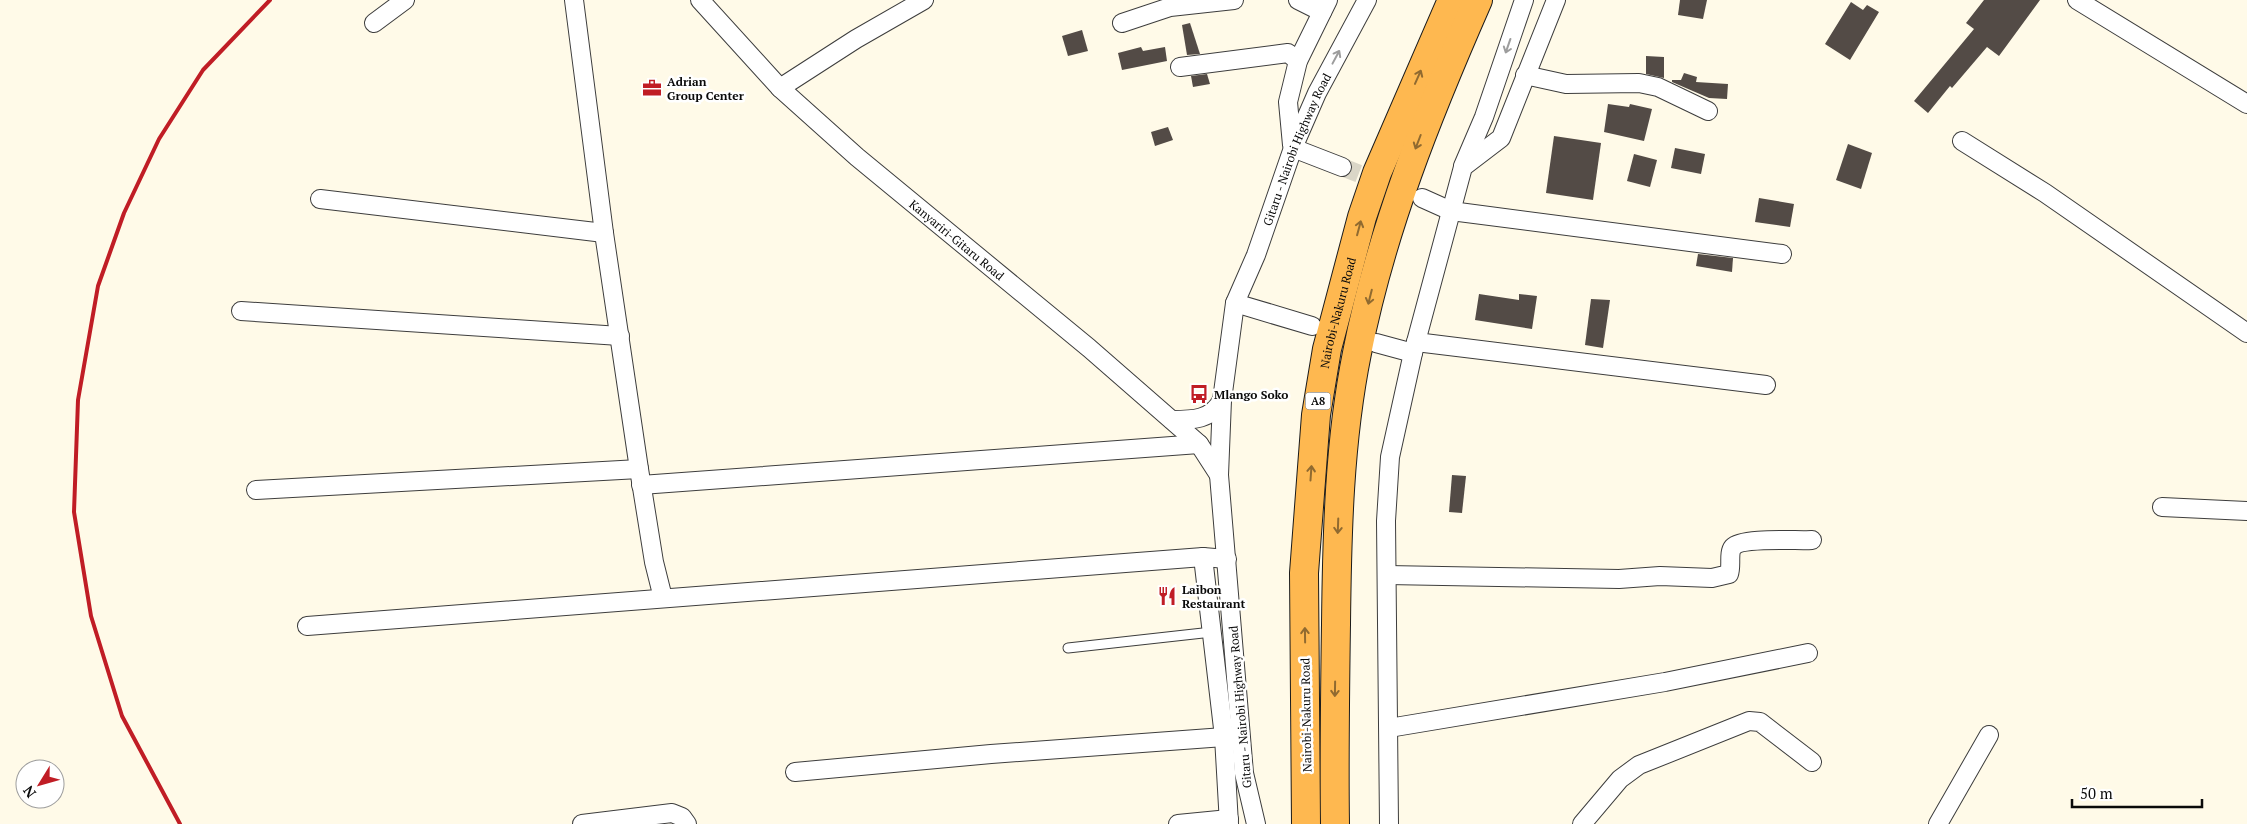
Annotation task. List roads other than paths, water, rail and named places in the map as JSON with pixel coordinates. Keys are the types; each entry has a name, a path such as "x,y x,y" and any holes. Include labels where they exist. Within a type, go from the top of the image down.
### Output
{"highway":[{"name":"Nairobi-Nakuru Road","path":"1306,824 1304,573 1316,415 1327,349 1362,216 1377,174 1452,0"},
{"name":"A8","path":"1335,824 1335,633 1340,495 1346,419 1357,353 1395,210 1416,146 1478,0"}],"street":[{"path":"374,23 406,0"},
{"path":"574,0 604,233 640,477 654,562 663,598"},
{"name":"Kanyariri-Gitaru Road","path":"700,0 780,88 871,169 1172,420 1199,444 1220,475"},
{"path":"780,88 856,39 924,0"},
{"path":"1122,23 1170,7 1234,0"},
{"path":"1298,0 1325,6 1298,62 1288,102 1292,148 1342,167"},
{"name":"Gitaru - Nairobi Highway Road","path":"1256,824 1244,773 1220,475 1222,400 1235,302 1256,256 1292,148 1317,93 1367,0"},
{"path":"1389,824 1386,521 1390,457 1414,348 1463,167 1484,117 1524,0"},
{"path":"1463,167 1501,138 1556,0"},
{"path":"2077,0 2247,104"},
{"path":"1180,67 1217,60 1288,53 1298,62"},
{"path":"1526,75 1566,84 1639,82 1658,87 1708,111"},
{"path":"1962,141 2045,193 2247,332"},
{"path":"1422,198 1452,211 1782,254"},
{"path":"320,199 604,233"},
{"path":"1235,302 1312,326"},
{"path":"241,311 620,336"},
{"path":"1376,343 1766,385"},
{"path":"1172,420 1192,420 1205,416 1216,410 1222,400"},
{"path":"256,490 640,477 1199,444"},
{"path":"2162,508 2247,511"},
{"path":"1387,575 1619,580 1660,576 1712,578 1729,574 1732,549 1736,544 1812,540"},
{"path":"307,626 1203,557 1227,559"},
{"path":"1178,824 1229,821 1224,737 1203,557"},
{"path":"1389,728 1665,682 1808,652"},
{"path":"1582,824 1620,779 1639,765 1749,721 1760,722 1812,762"},
{"path":"1938,824 1988,735"},
{"path":"795,772 991,754 1224,737"},
{"path":"582,824 672,813 682,817 687,824"}],"lane":[{"path":"1068,648 1212,632"}],"tunnel":[{"path":"1342,167 1411,194"}],"railway":[{"path":"180,824 122,716 91,616 74,512 78,400 98,286 124,213 159,139 203,70 270,0"}],"place":[{"name":"Adrian Group Center","path":"652,88"},
{"name":"Mlango Soko","path":"1199,394"},
{"name":"Laibon Restaurant","path":"1167,596"}]}
